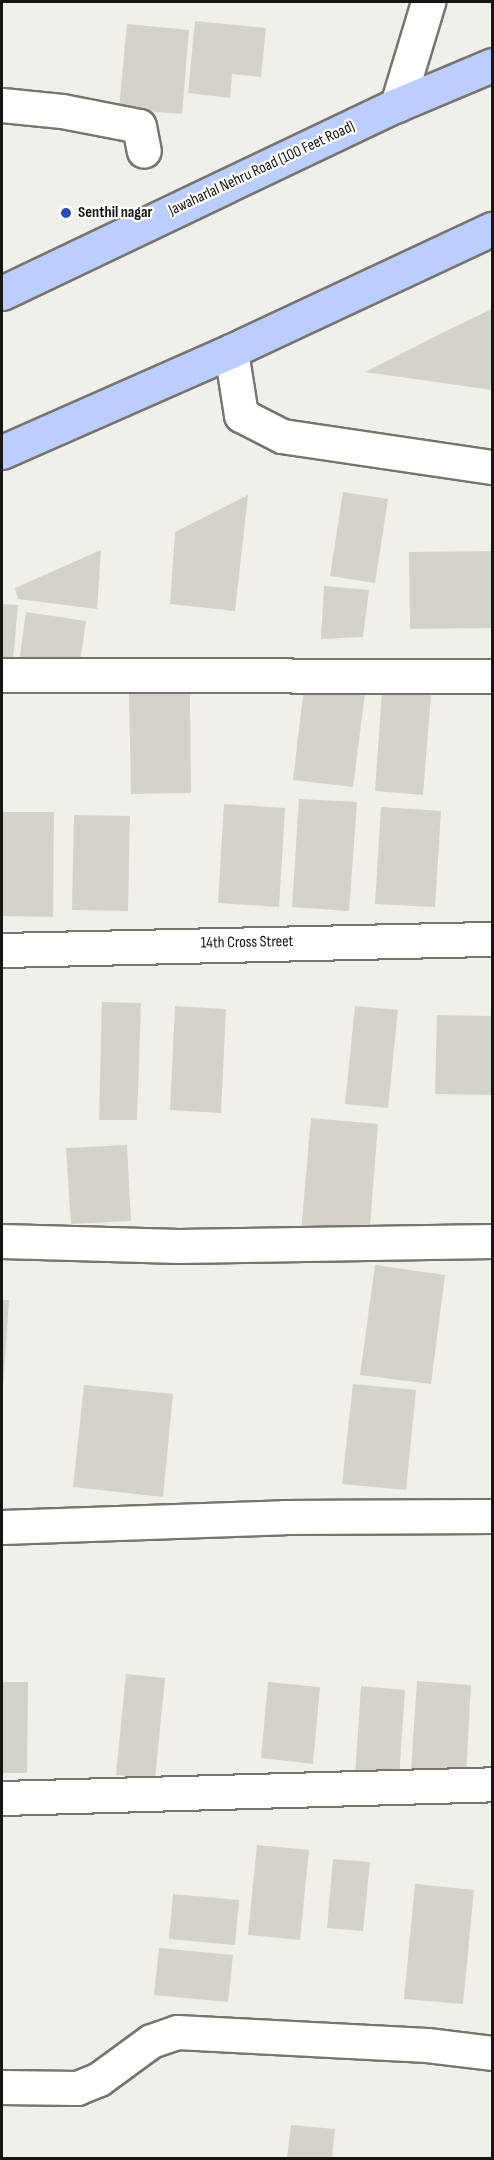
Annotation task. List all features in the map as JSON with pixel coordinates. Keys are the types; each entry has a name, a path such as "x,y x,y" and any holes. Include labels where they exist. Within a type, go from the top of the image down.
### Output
{"main road":[{"name":"Jawaharlal Nehru Road (100 Feet Road)","path":"2,292 397,105 492,65"},
{"path":"2,452 231,351 492,229"}],"street":[{"path":"397,105 428,2"},
{"path":"2,105 62,111 140,126 144,151"},
{"path":"231,351 241,415 282,436 492,467"},
{"path":"2,675 492,676"},
{"name":"14th Cross Street","path":"2,950 492,939"},
{"path":"2,1241 179,1246 492,1242"},
{"path":"2,1527 284,1517 492,1516"},
{"path":"2,1798 492,1784"},
{"path":"2,2087 77,2088 99,2079 151,2041 177,2032 427,2045 492,2053"}],"building":[{"path":"195,21 266,28 261,77 232,74 230,98 188,93"},
{"path":"127,24 189,30 182,114 119,109"},
{"path":"492,309 492,390 365,372 446,331"},
{"path":"343,492 388,499 375,583 330,576"},
{"path":"248,495 235,611 170,604 175,532"},
{"path":"101,550 97,609 18,599 15,588"},
{"path":"491,551 492,628 410,629 409,552"},
{"path":"324,586 369,590 363,637 321,639"},
{"path":"2,604 18,605 13,660 2,659"},
{"path":"26,612 86,621 79,670 19,662"},
{"path":"304,687 365,694 353,787 293,780"},
{"path":"382,692 431,695 423,795 375,791"},
{"path":"190,693 191,793 131,794 129,694"},
{"path":"299,799 357,802 349,911 292,907"},
{"path":"224,804 285,808 279,907 218,903"},
{"path":"381,807 441,811 435,907 375,904"},
{"path":"2,812 54,812 53,917 2,916"},
{"path":"74,815 130,816 128,911 72,910"},
{"path":"102,1002 141,1003 137,1120 99,1120"},
{"path":"175,1006 226,1009 221,1113 170,1110"},
{"path":"355,1006 398,1010 388,1108 345,1104"},
{"path":"437,1015 492,1016 492,1095 435,1094"},
{"path":"311,1118 378,1124 369,1238 301,1232"},
{"path":"127,1145 131,1221 71,1224 66,1148"},
{"path":"375,1265 445,1275 431,1384 360,1375"},
{"path":"2,1300 9,1300 3,1387 2,1387"},
{"path":"353,1384 416,1390 406,1490 342,1484"},
{"path":"84,1385 173,1394 163,1497 73,1487"},
{"path":"126,1674 165,1678 155,1779 116,1775"},
{"path":"417,1681 471,1685 466,1775 411,1771"},
{"path":"2,1682 28,1682 27,1773 2,1773"},
{"path":"268,1682 320,1687 313,1764 261,1758"},
{"path":"361,1686 405,1690 399,1779 355,1777"},
{"path":"257,1845 309,1850 300,1940 248,1935"},
{"path":"333,1859 370,1862 363,1931 327,1928"},
{"path":"415,1884 474,1890 463,2004 404,1999"},
{"path":"173,1894 239,1900 235,1945 169,1939"},
{"path":"159,1948 233,1955 228,2002 154,1995"},
{"path":"291,2125 335,2129 332,2158 287,2158"}],"place":[{"name":"Senthil nagar","path":"66,213"}]}
